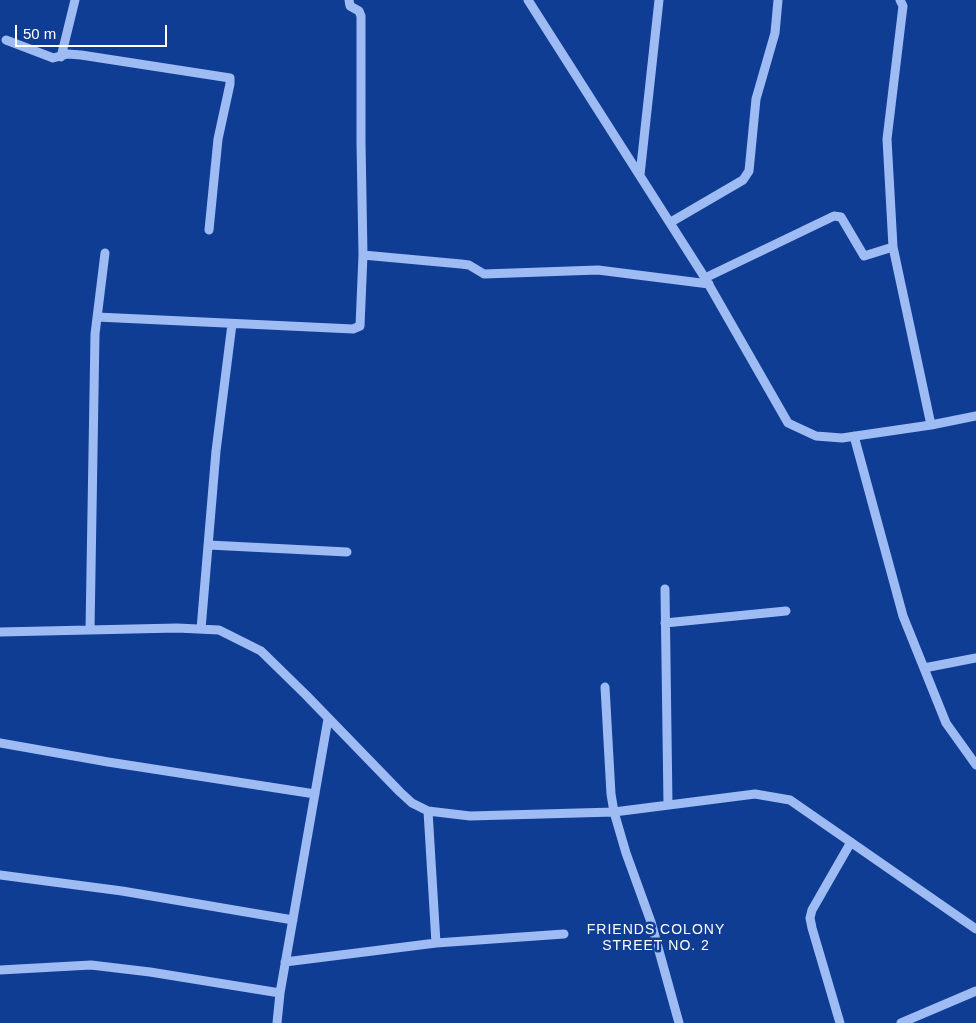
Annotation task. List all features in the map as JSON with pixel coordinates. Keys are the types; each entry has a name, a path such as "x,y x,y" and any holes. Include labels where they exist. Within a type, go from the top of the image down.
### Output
{"street":[{"path":"61,57 75,0"},
{"path":"97,317 358,328 361,322 363,255 360,142 361,16 359,11 350,6 348,0"},
{"path":"528,0 671,222 707,281 788,424 816,436 842,438 931,425 976,416"},
{"path":"640,175 659,0"},
{"path":"671,222 743,180 749,171 756,99 775,33 778,0"},
{"path":"900,0 903,6 887,139 893,247 931,425"},
{"path":"6,40 48,56 81,55 228,76 230,84 218,139 209,230"},
{"path":"363,255 469,265 484,274 598,270 707,281 834,216 840,217 864,256 893,247"},
{"path":"90,630 95,334 105,253"},
{"path":"201,629 216,451 232,324"},
{"path":"854,436 903,616 946,723 976,765"},
{"path":"209,545 346,552"},
{"path":"665,589 668,805"},
{"path":"666,623 786,611"},
{"path":"0,632 220,630 261,651 400,792 412,803 428,811 470,816 614,812 755,794 790,800 976,929"},
{"path":"924,668 976,658"},
{"path":"605,687 611,794 614,812 626,852 652,922 679,1023"},
{"path":"277,1023 285,962 328,719"},
{"path":"0,743 118,764 315,794"},
{"path":"428,811 436,943"},
{"path":"840,1023 810,918 812,910 851,842"},
{"path":"0,875 122,891 293,920"},
{"path":"285,962 436,943 564,934"},
{"path":"0,970 91,965 150,972 280,993"},
{"path":"901,1023 976,991"}],"district":[{"name":"FRIENDS COLONY STREET NO. 2","path":"656,938"}]}
